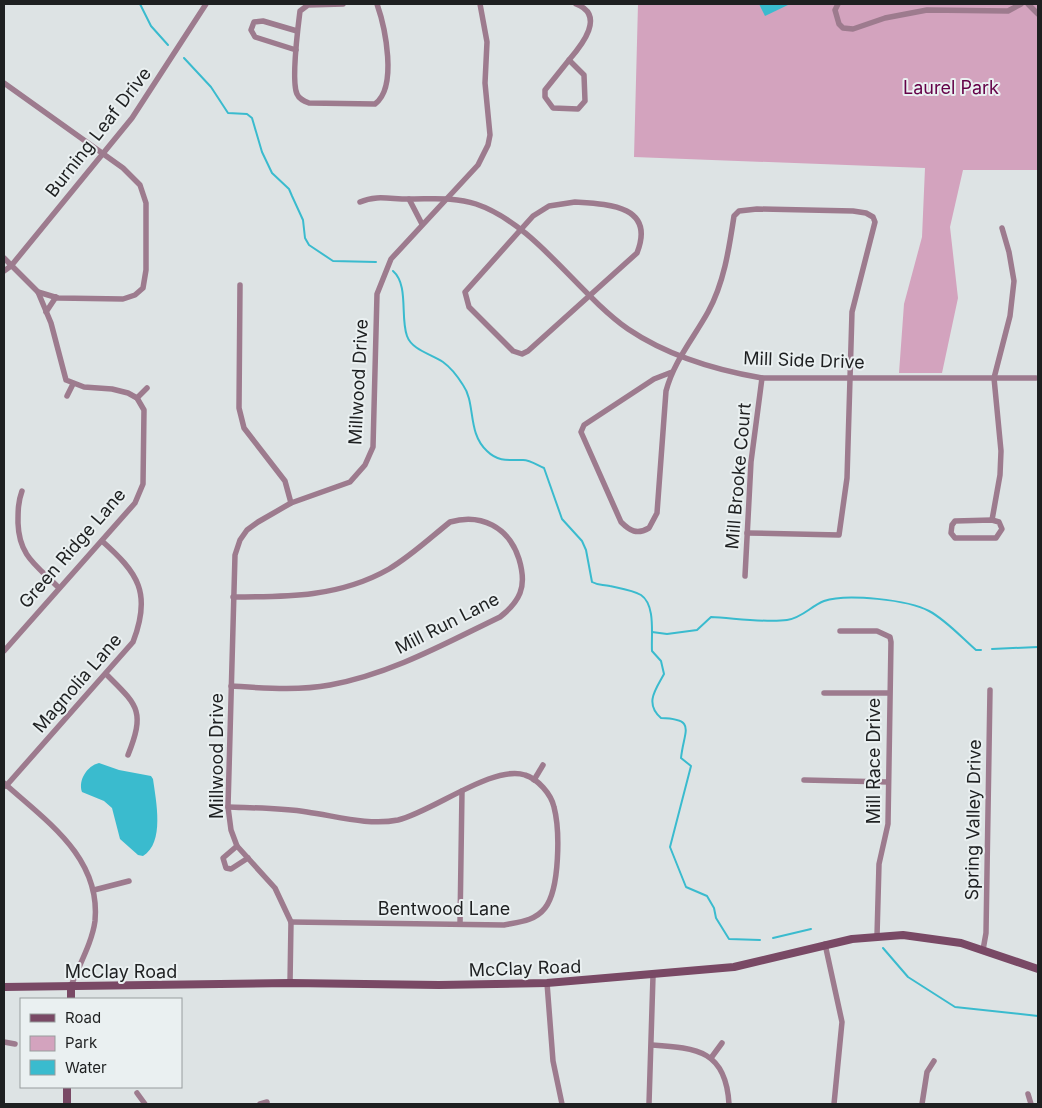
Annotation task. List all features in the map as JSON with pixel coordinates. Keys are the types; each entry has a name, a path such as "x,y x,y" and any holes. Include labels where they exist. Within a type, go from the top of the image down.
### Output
{"main road":[{"name":"McClay Road","path":"4,987 290,983 547,984 653,976 734,967 825,944 877,936 924,936 961,943 1038,969"},
{"path":"71,986 71,998"},
{"path":"67,1088 67,1104"}],"street":[{"name":"Burning Leaf Drive","path":"4,271 104,154 162,74 206,4"},
{"path":"343,4 303,8 300,11 297,31 295,89 302,100 309,103 375,104 382,99 386,89 387,42 377,4"},
{"name":"Millwood Drive","path":"290,983 291,922 274,888 237,846 231,830 228,807 235,555 240,540 247,530 258,522 291,503 350,482 365,464 373,447 377,294 391,259 478,165 488,145 490,135 485,83 487,42 480,4"},
{"path":"569,60 584,75 585,101 578,109 552,108 545,97 545,90 569,60 584,42 591,28 588,14 581,6 576,4"},
{"path":"838,4 835,10 839,24 843,28 853,29 885,18 920,11 1008,11 1021,4"},
{"path":"1028,4 1038,14"},
{"path":"296,50 255,37 251,30 254,22 263,21 297,31"},
{"path":"4,83 123,168 140,186 146,203 146,270 143,288 135,295 123,299 56,297 38,292"},
{"name":"Mill Side Drive","path":"360,202 370,197 447,198 475,204 492,211 520,229 589,296 628,329 680,356 721,371 762,378 1036,378"},
{"path":"409,199 422,224"},
{"path":"575,202 612,205 630,211 638,222 641,237 637,253 528,351 522,354 512,351 469,307 466,292 520,229 533,216 549,206 575,202"},
{"path":"672,372 654,379 584,425 581,432 621,522 630,530 636,532 649,528 657,513 666,391 680,356 708,312 716,294 728,256 734,216 739,211 757,209 866,213 873,217 875,222 852,312 846,478 839,535 747,533"},
{"path":"992,520 1000,475 1001,451 994,378 1010,316 1014,281 1010,252 1002,228"},
{"path":"4,258 38,292 46,312 66,380 73,384 120,391 137,398 147,388"},
{"path":"240,285 239,408 244,428 285,481 291,503"},
{"path":"46,312 56,297"},
{"name":"Mill Brooke Court","path":"745,576 751,462 762,378"},
{"path":"67,396 73,384"},
{"name":"Green Ridge Lane","path":"4,651 58,587 135,503 143,484 144,410 137,398"},
{"path":"22,491 17,503 18,541 27,556 58,587"},
{"name":"Mill Run Lane","path":"231,686 287,689 329,685 364,677 398,665 500,617 513,606 521,592 522,569 510,540 501,530 485,521 460,519 450,522 390,568 343,589 313,595 233,597"},
{"path":"992,520 999,522 1002,529 996,538 956,538 951,533 952,525 955,521 992,520"},
{"name":"Magnolia Lane","path":"5,784 133,642 140,623 141,602 135,576 126,563 102,541"},
{"name":"Mill Race Drive","path":"840,631 877,631 890,636 888,833 880,864 877,936"},
{"path":"106,674 134,702 137,712 135,736 128,755"},
{"name":"Spring Valley Drive","path":"983,950 986,933 990,690"},
{"path":"824,693 889,692"},
{"path":"228,807 306,812 372,822 397,820 428,809 462,791 502,774 520,774 534,780 543,765"},
{"name":"Bentwood Lane","path":"291,922 504,925 527,921 544,909 553,893 556,844 554,806 550,795 534,780"},
{"path":"804,780 888,782"},
{"path":"5,784 63,835 79,857 94,890 93,930 71,986"},
{"path":"460,924 462,791"},
{"path":"237,846 223,858 226,868 231,870 248,858"},
{"path":"94,890 129,881"},
{"path":"825,944 842,1022 834,1104"},
{"path":"649,1104 653,976"},
{"path":"547,984 553,1061 562,1104"},
{"path":"4,1042 15,1044"},
{"path":"711,1058 722,1043"},
{"path":"652,1045 695,1050 711,1058 723,1070 730,1104"},
{"path":"922,1104 927,1072 934,1061"},
{"path":"137,1093 146,1104"},
{"path":"1028,1094 1031,1104"},
{"path":"260,1104 267,1102"}],"green space":[{"name":"Laurel Park","path":"638,4 1038,4 1038,170 963,170 950,227 958,298 942,373 899,373 904,304 922,237 925,168 634,157"}],"water":[{"path":"759,4 790,4 765,16"},
{"path":"99,763 119,770 151,776 153,779 157,810 157,832 150,850 143,856 138,855 120,839 112,808 104,801 82,792 81,783 84,774 91,767"}],"waterway":[{"path":"140,4 151,26 168,45"},
{"path":"184,58 211,87 228,113 247,114 252,118 262,152 272,173 289,189 303,220 305,238 309,245 333,261 376,262"},
{"path":"393,271 401,284 405,328 409,341 417,348 446,364 461,382 467,392 474,427 481,444 491,455 500,459 526,460 544,468 562,519 582,541 586,550 592,582 626,589 641,595 646,600 651,613 652,651 661,661 664,674 653,696 653,707 661,718 680,721 684,724 686,728 681,758 691,766 670,847 686,887 707,896 714,908 716,918 729,939 760,940"},
{"path":"652,632 667,634 697,630 711,617 760,621 787,620 797,617 824,601 862,598 893,601 920,607 948,624 976,650 981,650"},
{"path":"992,649 1038,647"},
{"path":"773,938 811,929"},
{"path":"883,948 908,977 955,1007 1038,1016"}]}
